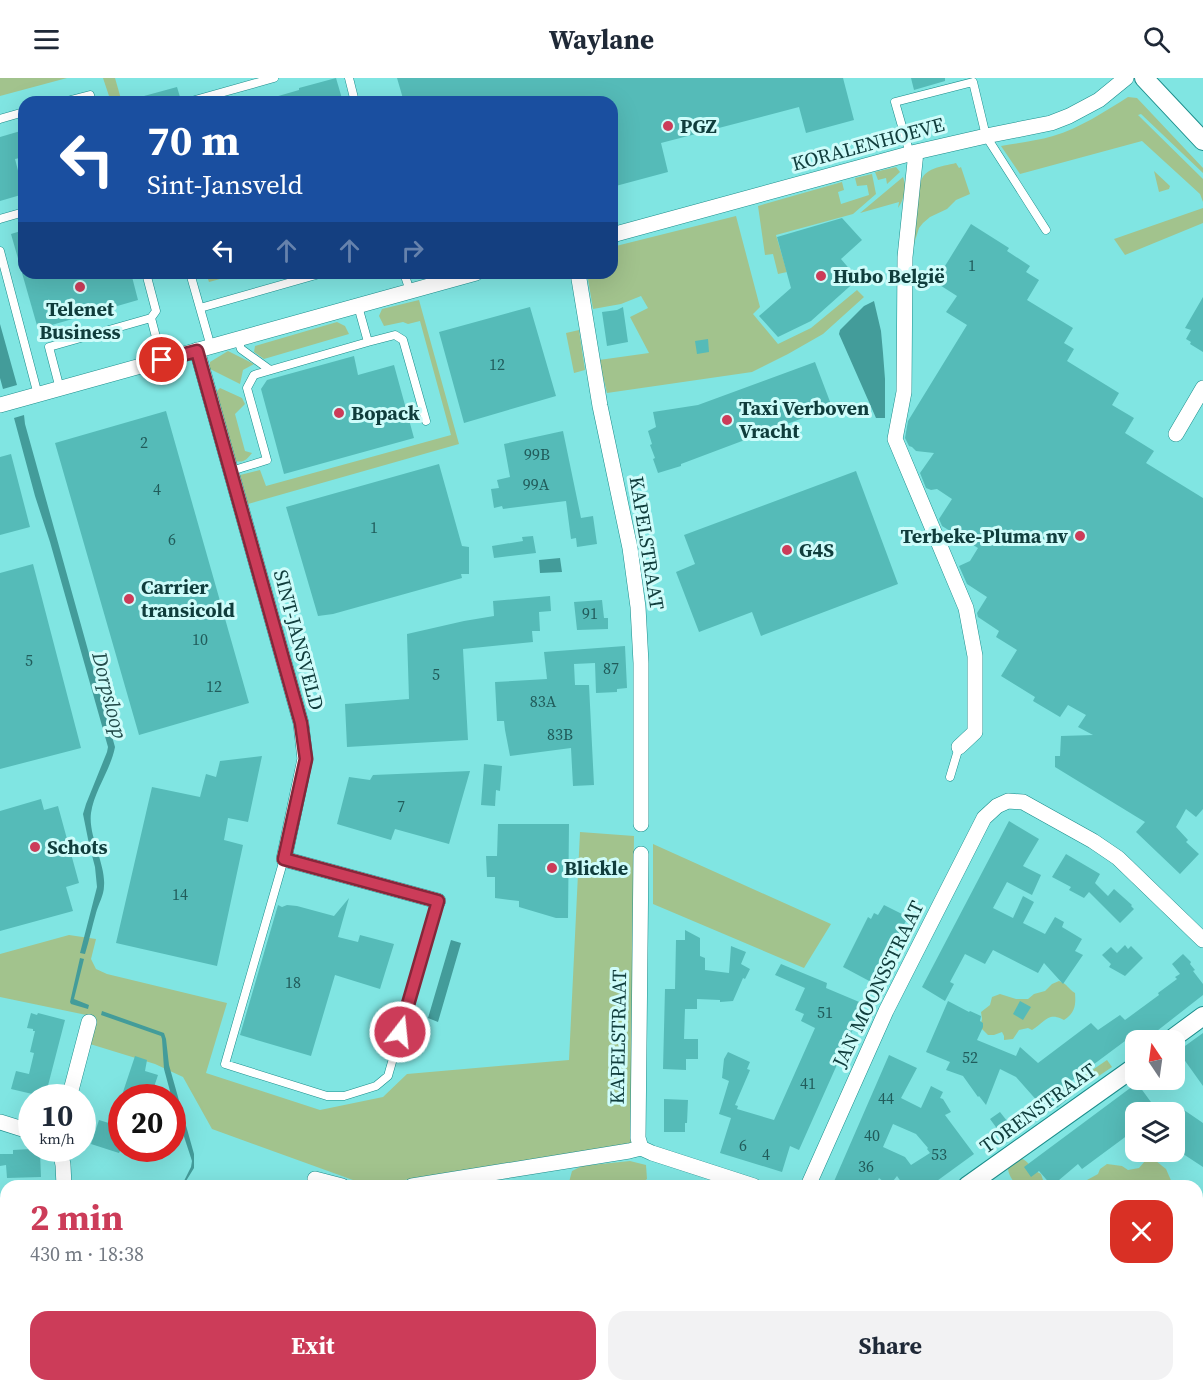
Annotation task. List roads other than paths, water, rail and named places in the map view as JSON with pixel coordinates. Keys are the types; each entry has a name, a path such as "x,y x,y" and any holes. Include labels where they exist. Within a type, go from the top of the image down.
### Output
{"street":[{"name":"KORALENHOEVE","path":"618,233 913,153 1051,123 1098,100 1126,78"},
{"path":"1144,78 1203,141"},
{"path":"913,153 904,257 904,392 895,439 966,608 975,656 975,732 959,747"},
{"path":"0,405 454,279"},
{"name":"KAPELSTRAAT","path":"579,279 600,406 630,548 638,607 641,663 641,824"},
{"name":"SINT-JANSVELD","path":"204,349 231,471 302,732 306,759 284,859"},
{"path":"1176,434 1203,388"},
{"name":"JAN MOONSSTRAAT","path":"811,1180 903,974 984,818 997,806 1008,801 1023,802 1093,841 1118,858 1203,940"},
{"name":"KAPELSTRAAT","path":"641,854 638,1138 641,1148"},
{"path":"284,859 438,901"},
{"path":"1184,1030 1203,1016"},
{"path":"73,1084 89,1022"},
{"name":"TORENSTRAAT","path":"975,1180 1125,1074"},
{"path":"0,1122 18,1128"},
{"path":"449,1180 641,1148 735,1180"},
{"path":"62,1162 64,1180"}],"lane":[{"path":"210,96 274,78"},
{"path":"349,78 354,96"},
{"path":"913,153 895,102 973,81 986,136 1046,230"},
{"path":"0,119 18,114"},
{"path":"0,219 18,214"},
{"path":"0,251 38,395"},
{"path":"60,389 49,347 151,318 156,311 148,279"},
{"path":"192,279 200,308 204,349"},
{"path":"200,308 302,279"},
{"path":"406,279 410,291"},
{"path":"358,306 368,342"},
{"path":"151,318 162,360"},
{"path":"231,471 267,460 247,388 254,375 368,342 395,335 403,340 426,420"},
{"path":"238,340 241,349 270,370"},
{"path":"950,777 959,747"},
{"path":"284,859 225,1064 327,1096 344,1096 376,1086 388,1076 438,901"}],"water":[{"path":"874,301 881,331 885,418 876,418 839,334 840,330 864,306"},
{"path":"0,324 17,385 3,389 0,378"},
{"path":"24,415 115,747 95,796 91,813 92,831 104,877 104,886 85,954 80,953 97,887 95,867 83,814 108,747 14,418"},
{"path":"560,558 562,572 540,573 539,560"},
{"path":"451,940 461,943 438,1022 428,1018"},
{"path":"80,958 84,959 74,999 89,1005 88,1009 70,1002"},
{"path":"102,1011 164,1033 174,1084 168,1084 164,1069 161,1036 101,1015"},
{"path":"186,1126 194,1154 194,1168 184,1180 192,1161 186,1143"}],"place":[{"name":"PGZ","path":"668,126"},
{"name":"Hubo België","path":"821,276"},
{"name":"Telenet Business","path":"80,287"},
{"name":"Bopack","path":"339,413"},
{"name":"Taxi Verboven Vracht","path":"727,420"},
{"name":"Terbeke-Pluma nv","path":"1080,536"},
{"name":"G4S","path":"787,550"},
{"name":"Carrier transicold","path":"129,599"},
{"name":"Schots","path":"35,847"},
{"name":"Blickle","path":"552,868"}],"water label":[{"name":"Dorpsloop","path":"110,695"}]}
